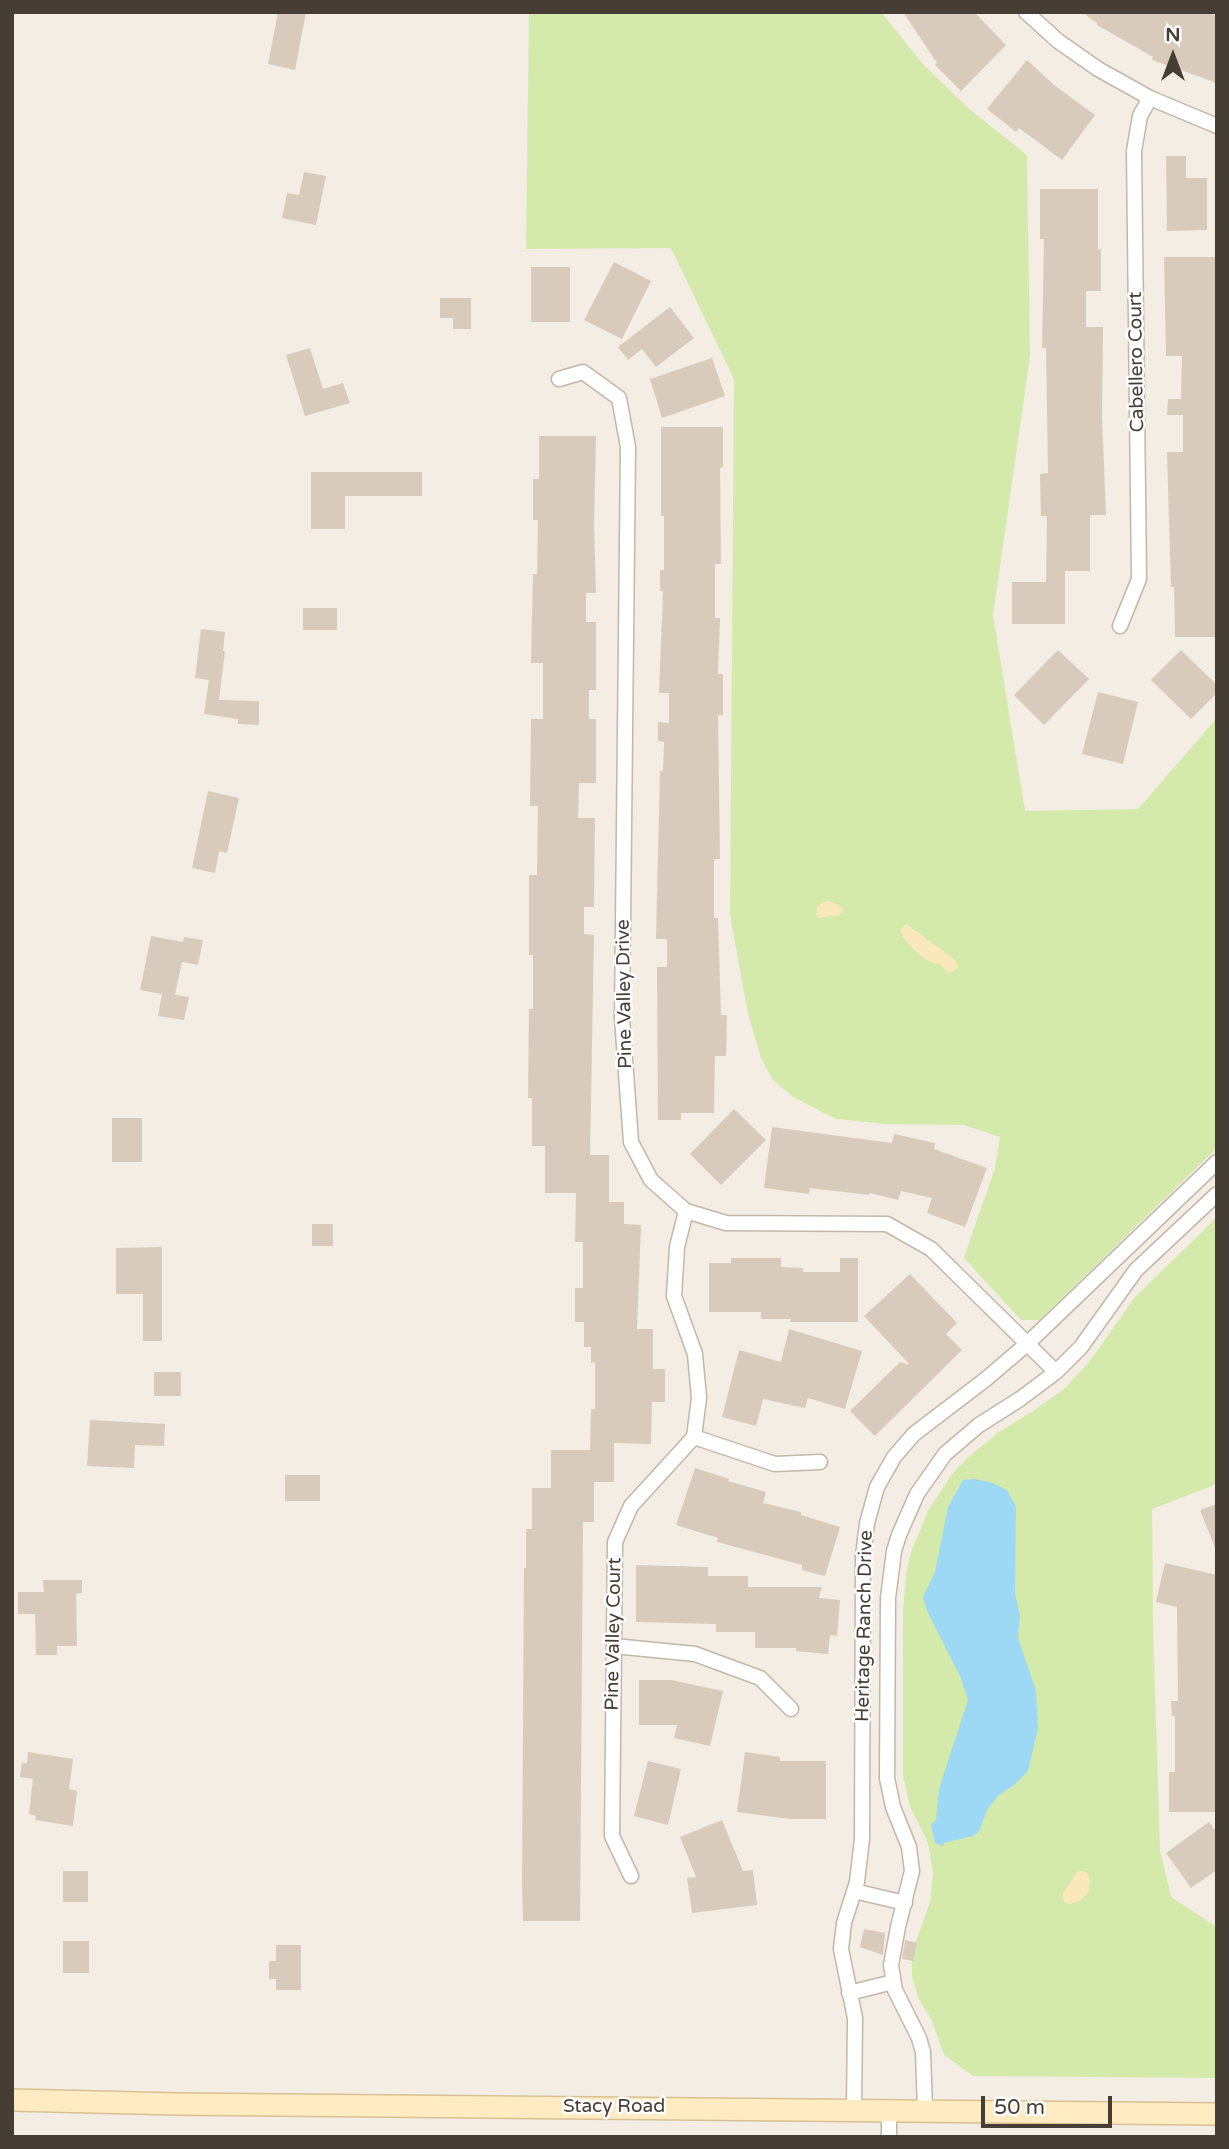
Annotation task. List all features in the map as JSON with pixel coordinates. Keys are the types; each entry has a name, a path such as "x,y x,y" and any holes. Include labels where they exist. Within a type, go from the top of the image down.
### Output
{"main road":[{"name":"Stacy Road","path":"12,2100 1217,2114"}],"street":[{"path":"1026,12 1058,41 1088,62 1150,98 1217,126"},
{"name":"Cabellero Court","path":"1120,626 1139,579 1134,151 1140,116 1150,98"},
{"name":"Pine Valley Drive","path":"559,379 583,372 619,398 628,447 622,991 631,1142 651,1180 686,1211 726,1223 887,1224 931,1250 1056,1372"},
{"name":"Heritage Ranch Drive","path":"854,2109 855,2018 841,1949 862,1839 863,1569 864,1539 871,1506 884,1474 905,1443 1027,1344 1217,1161"},
{"name":"Heritage Ranch Drive","path":"925,2110 923,2052 893,1982 892,1953 910,1885 912,1860 892,1807 887,1778 888,1598 894,1551 917,1494 945,1454 979,1425 1056,1372 1081,1347 1136,1270 1217,1194"},
{"path":"686,1211 677,1247 674,1296 695,1354 699,1398 694,1437 775,1464 820,1462"},
{"name":"Pine Valley Court","path":"631,1876 612,1836 615,1542 631,1506 694,1437"},
{"path":"614,1646 695,1654 760,1678 791,1709"},
{"path":"854,1891 905,1903"},
{"path":"849,1993 893,1982"},
{"path":"889,2109 889,2137"}],"green space":[{"path":"529,12 881,12 922,63 968,108 1027,155 1030,356 993,615 1025,811 1138,809 1217,718 1217,1148 1039,1320 1021,1320 964,1258 995,1168 1000,1137 964,1125 886,1124 836,1119 793,1097 773,1080 761,1058 747,1009 730,915 734,379 671,248 526,249"},
{"path":"1217,1217 1217,1484 1152,1509 1160,1850 1171,1897 1217,1927 1217,2078 973,2076 944,2055 932,2021 919,1999 912,1976 912,1952 930,1902 933,1873 928,1843 910,1807 903,1775 903,1610 907,1568 929,1509 952,1474 999,1432 1064,1389 1090,1361 1134,1298"}],"sand":[{"path":"828,901 842,907 843,912 818,918 817,907"},
{"path":"906,924 949,955 958,968 949,973 913,949 901,930"},
{"path":"1077,1872 1087,1873 1090,1880 1089,1892 1080,1901 1069,1904 1064,1902 1063,1893"}],"water":[{"path":"963,1480 993,1483 1007,1490 1016,1507 1015,1594 1020,1615 1018,1638 1036,1691 1038,1728 1028,1771 998,1796 987,1810 979,1831 973,1836 944,1843 942,1846 935,1843 931,1825 936,1820 939,1789 968,1700 960,1676 927,1611 923,1597 935,1572 948,1507"}],"building":[{"path":"278,12 306,12 295,70 268,64"},
{"path":"903,12 974,12 1006,45 961,91 935,65 937,63"},
{"path":"1082,12 1207,12 1217,16 1217,83 1152,60 1153,57 1097,25"},
{"path":"1027,60 1054,85 1095,115 1062,160 1019,128 1016,132 987,109"},
{"path":"1166,156 1186,156 1186,178 1207,178 1207,230 1167,231"},
{"path":"304,172 326,176 316,225 282,218 287,193 299,195"},
{"path":"1040,189 1098,189 1101,291 1086,291 1086,327 1103,327 1102,418 1106,515 1090,515 1090,571 1065,571 1065,624 1012,624 1012,582 1046,582 1047,516 1041,516 1040,474 1048,473 1046,348 1042,348 1044,239 1040,239"},
{"path":"1164,257 1217,257 1217,637 1175,637 1167,452 1183,452 1183,415 1167,415 1168,399 1181,399 1182,356 1166,356"},
{"path":"614,262 651,281 622,339 584,320"},
{"path":"531,267 570,267 570,322 531,322"},
{"path":"440,298 471,298 471,329 453,329 453,318 440,318"},
{"path":"670,307 694,338 656,367 642,349 628,360 618,347"},
{"path":"310,348 323,389 343,383 350,403 305,416 286,355"},
{"path":"712,358 725,396 662,418 650,379"},
{"path":"661,427 723,427 723,467 720,468 721,564 715,564 715,618 720,618 718,674 723,674 723,715 718,715 720,859 714,859 714,918 718,918 721,1015 727,1015 726,1056 715,1056 714,1113 681,1113 681,1120 658,1120 657,967 667,967 667,939 656,939 660,771 663,771 664,742 658,741 658,722 669,723 669,693 659,693 663,591 660,591 660,570 664,570"},
{"path":"539,436 596,436 596,593 586,593 586,622 596,622 596,690 589,690 589,719 596,719 596,783 579,783 578,818 595,818 594,907 584,907 584,934 594,935 590,1155 609,1155 609,1202 624,1202 624,1224 641,1225 637,1329 653,1329 653,1369 665,1369 665,1402 652,1402 651,1444 614,1443 614,1482 594,1482 594,1522 583,1522 580,1921 523,1921 526,1529 532,1529 532,1488 551,1488 551,1450 590,1450 591,1409 595,1409 595,1362 591,1363 591,1347 584,1347 584,1322 575,1322 575,1288 583,1288 583,1242 575,1242 576,1193 545,1193 545,1146 532,1146 532,1098 528,1098 529,1009 533,1009 533,955 529,955 529,875 537,875 538,806 530,806 531,719 543,719 543,663 531,663 533,574 537,574 538,520 533,520 533,479 539,479"},
{"path":"311,472 422,472 422,496 345,496 345,529 311,529"},
{"path":"303,608 337,608 337,630 303,630"},
{"path":"201,629 225,632 219,700 259,701 259,725 238,724 238,719 204,714 209,680 195,678"},
{"path":"1058,650 1089,679 1044,725 1014,695"},
{"path":"1181,650 1217,685 1217,693 1191,719 1151,680"},
{"path":"1098,692 1138,702 1123,764 1082,754"},
{"path":"208,791 239,798 227,853 219,851 215,873 192,868"},
{"path":"151,936 183,942 184,937 203,940 198,965 182,962 175,995 189,997 184,1020 158,1016 162,994 140,990"},
{"path":"734,1109 766,1140 721,1185 690,1154"},
{"path":"112,1118 142,1118 142,1162 112,1162"},
{"path":"772,1127 892,1143 894,1134 935,1143 934,1149 987,1168 965,1227 927,1213 932,1198 901,1191 898,1200 870,1193 810,1188 809,1194 764,1188"},
{"path":"312,1224 333,1224 333,1246 312,1246"},
{"path":"162,1247 162,1341 143,1341 143,1294 116,1294 116,1248"},
{"path":"731,1258 781,1258 781,1267 803,1268 803,1272 840,1272 840,1258 858,1258 858,1322 790,1322 791,1319 761,1319 761,1312 709,1312 709,1263 731,1263"},
{"path":"910,1274 957,1323 946,1334 962,1350 875,1436 850,1411 900,1362 910,1365 864,1316"},
{"path":"789,1329 862,1351 845,1409 808,1398 805,1408 763,1399 756,1426 722,1417 739,1350 781,1362"},
{"path":"154,1372 181,1372 181,1396 154,1396"},
{"path":"90,1420 165,1424 164,1446 135,1445 134,1468 87,1466"},
{"path":"695,1468 766,1492 763,1503 801,1512 801,1515 840,1527 825,1576 802,1570 802,1565 717,1542 718,1538 676,1525"},
{"path":"285,1475 320,1475 320,1501 285,1501"},
{"path":"1217,1504 1217,1550 1216,1550 1200,1510"},
{"path":"1165,1563 1217,1575 1217,1812 1169,1812 1169,1772 1175,1772 1175,1716 1172,1716 1171,1701 1178,1701 1177,1607 1156,1602"},
{"path":"636,1565 708,1567 708,1576 748,1576 748,1587 822,1587 819,1598 840,1600 837,1636 830,1635 828,1654 796,1651 796,1648 755,1648 755,1632 716,1632 716,1624 636,1622"},
{"path":"43,1580 82,1580 82,1593 76,1594 77,1646 57,1646 57,1655 36,1655 35,1614 18,1614 18,1592 44,1592"},
{"path":"639,1680 671,1680 723,1691 710,1746 674,1738 677,1725 639,1725"},
{"path":"28,1752 73,1759 69,1789 77,1791 73,1826 35,1820 36,1816 29,1814 33,1779 20,1777 22,1763 27,1763"},
{"path":"745,1752 780,1757 780,1761 826,1761 826,1819 790,1819 737,1812"},
{"path":"648,1761 681,1769 668,1825 634,1816"},
{"path":"722,1820 743,1871 753,1870 757,1905 692,1913 687,1878 696,1877 680,1837"},
{"path":"1209,1822 1217,1833 1217,1870 1191,1888 1166,1853"},
{"path":"63,1871 88,1871 88,1902 63,1902"},
{"path":"864,1929 885,1933 883,1955 860,1947"},
{"path":"905,1940 917,1943 913,1961 902,1959"},
{"path":"63,1941 89,1941 89,1973 63,1973"},
{"path":"276,1945 301,1945 301,1990 276,1990 276,1979 269,1979 269,1961 276,1961"}]}
